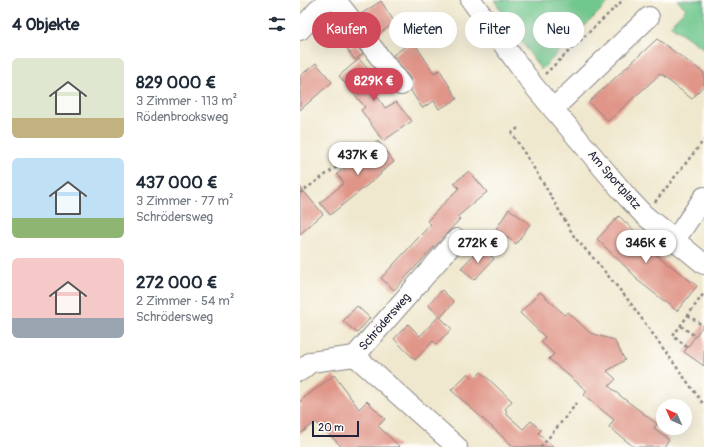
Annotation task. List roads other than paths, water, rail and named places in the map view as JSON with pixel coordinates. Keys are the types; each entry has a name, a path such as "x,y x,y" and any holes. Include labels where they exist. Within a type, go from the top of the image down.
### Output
{"street":[{"path":"300,30 327,0"},
{"path":"336,0 401,86"},
{"name":"Am Sportplatz","path":"471,0 533,85 553,109 574,145 601,178 704,264"},
{"path":"553,109 649,17"},
{"path":"675,240 704,197"},
{"name":"Schrödersweg","path":"457,239 355,356 457,447"},
{"path":"300,371 311,362 355,356"}]}
